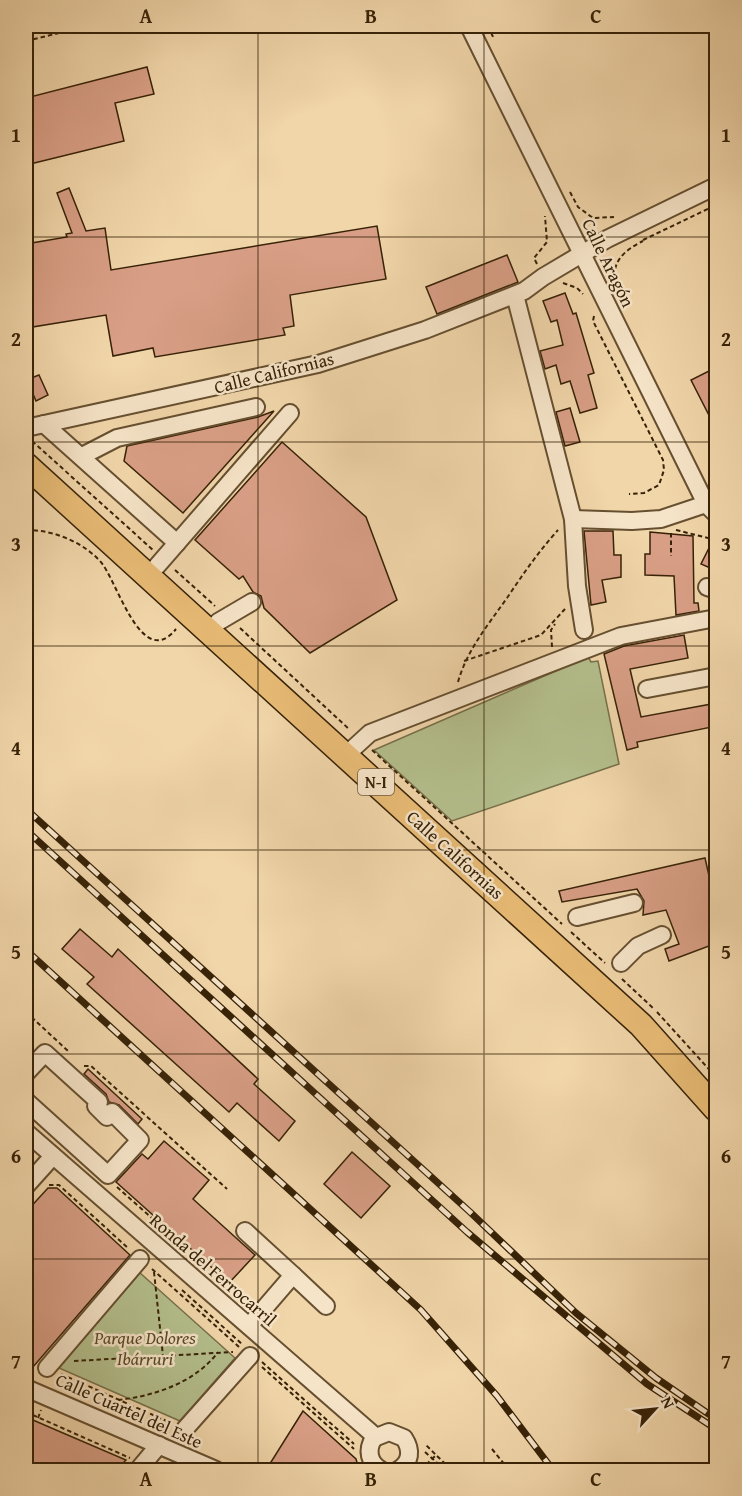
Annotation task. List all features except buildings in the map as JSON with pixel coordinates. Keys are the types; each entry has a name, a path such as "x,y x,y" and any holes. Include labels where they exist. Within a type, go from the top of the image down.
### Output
{"highway":[{"name":"Calle Californias","path":"26,449 223,620 641,1025 717,1109"},
{"name":"Calle Californias","path":"26,465 189,612 354,747 634,1003 717,1091"}],"street":[{"name":"Calle Aragón","path":"469,26 711,509"},
{"name":"Calle Californias","path":"26,428 318,364 425,330 524,291 606,239 717,186"},
{"path":"515,295 573,520 577,586 584,630"},
{"path":"82,456 117,438 256,407"},
{"path":"160,563 290,413"},
{"path":"44,424 177,543"},
{"path":"573,520 661,519 711,509"},
{"path":"223,620 252,602"},
{"path":"354,747 370,733 621,636 717,618"},
{"path":"647,689 717,676"},
{"path":"577,917 634,903"},
{"path":"616,968 638,946 662,935"},
{"path":"26,1073 45,1053 99,1102 96,1106 107,1117 111,1112 141,1140 108,1175 26,1101"},
{"name":"Ronda del Ferrocarril","path":"26,1132 376,1437"},
{"path":"26,1186 53,1156"},
{"path":"245,1231 326,1306"},
{"path":"47,1368 140,1259"},
{"path":"249,1326 293,1275"},
{"path":"185,1429 250,1356"},
{"name":"Calle Cuartel del Este","path":"26,1390 216,1470"},
{"path":"377,1469 369,1450 376,1437 388,1432 404,1438 409,1450 406,1468"},
{"path":"132,1468 159,1445"}],"path":[{"path":"26,41 88,26"},
{"path":"488,26 498,46"},
{"path":"568,188 578,207 593,218 609,219 622,214"},
{"path":"534,258 547,242 548,232 544,214"},
{"path":"617,289 614,272 620,256 627,249 643,241"},
{"path":"543,277 549,288 569,284 584,295"},
{"path":"608,307 595,313 593,321 663,460 663,480 652,490 629,494"},
{"path":"26,435 354,747 616,968 717,1077"},
{"path":"451,702 464,661 542,549 560,528 573,520"},
{"path":"26,530 70,539 100,561 110,574 129,617 142,633 158,641 166,639 189,612"},
{"path":"670,530 671,556"},
{"path":"555,660 551,630 577,586"},
{"path":"464,661 527,642 541,635 556,621"},
{"path":"26,1012 56,1040"},
{"path":"84,1066 91,1066 227,1189"},
{"path":"46,1186 59,1185 140,1259"},
{"path":"116,1187 210,1270"},
{"path":"154,1271 162,1356"},
{"path":"118,1400 167,1390 211,1362 218,1352"},
{"path":"67,1361 228,1352"},
{"path":"47,1368 185,1429"},
{"path":"26,1412 129,1456 132,1468"},
{"path":"492,1449 509,1470"},
{"path":"436,1455 452,1470"},
{"path":"432,1459 445,1470"}],"green space":[{"path":"588,657 591,662 598,661 619,764 452,821 374,750"},
{"name":"Parque Dolores Ibárruri","path":"139,1272 235,1358 180,1421 59,1368"}],"railway":[{"path":"26,809 470,1212 576,1313 656,1378 716,1419"},
{"path":"26,830 467,1232 647,1384 716,1429"},
{"path":"26,950 421,1310 497,1396 553,1470"}]}
